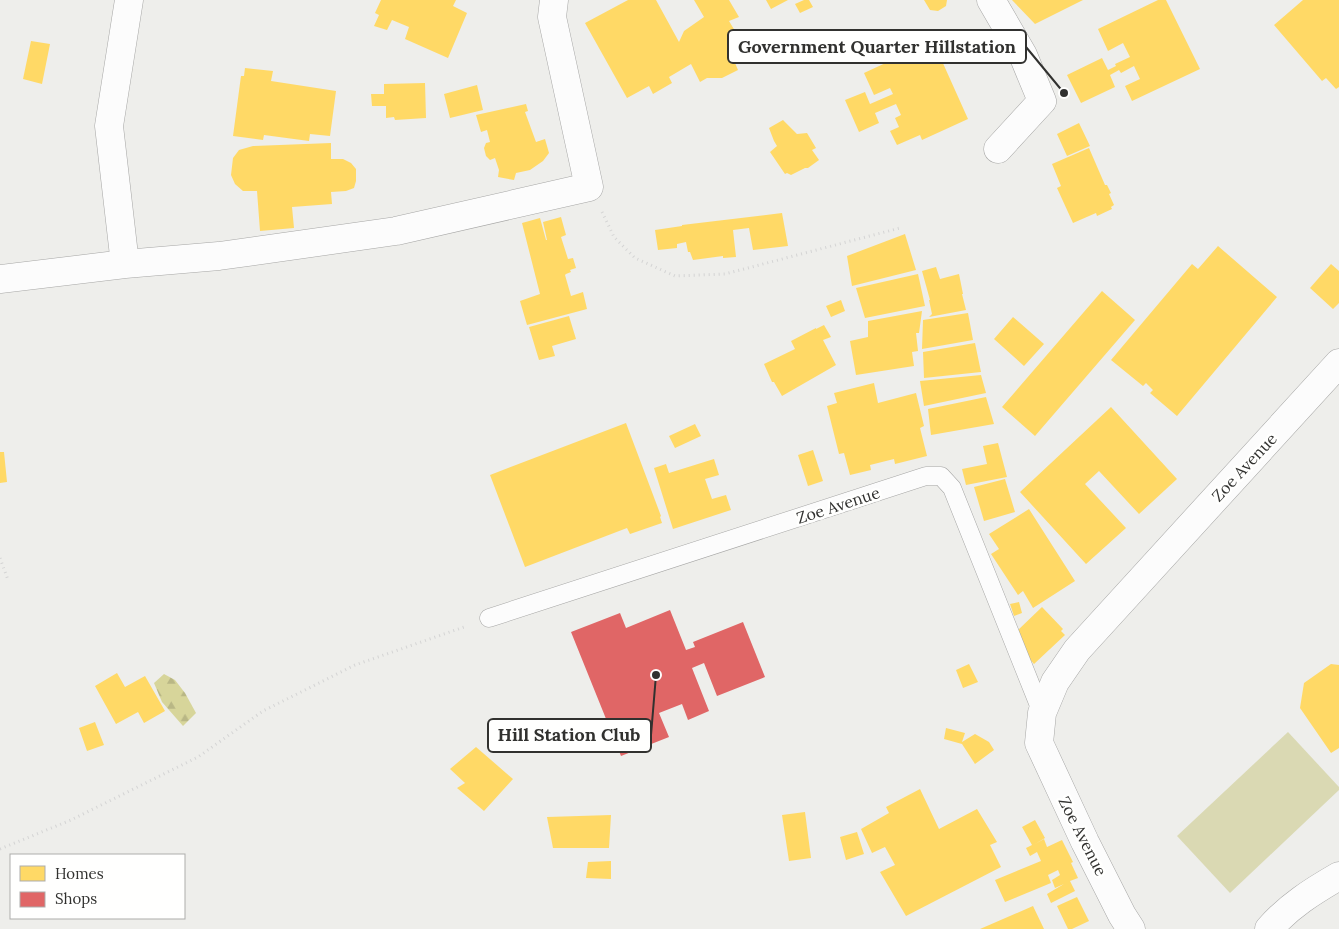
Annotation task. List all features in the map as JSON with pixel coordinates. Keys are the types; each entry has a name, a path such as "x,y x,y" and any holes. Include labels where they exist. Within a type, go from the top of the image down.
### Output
{"street":[{"path":"125,264 109,126 129,0"},
{"path":"0,279 125,264 219,256 396,232 589,187 552,17 554,0"},
{"path":"991,0 1023,55 1042,101 998,149"},
{"name":"Zoe Avenue","path":"1131,929 1085,842 1039,744 1042,713 1055,682 1077,650 1339,364"},
{"path":"1270,929 1289,909 1311,892 1339,876"}],"lane":[{"name":"Zoe Avenue","path":"489,618 926,476 941,476 952,488 1042,713"}],"path":[{"path":"589,187 614,237 635,258 675,276 725,274 900,228"},
{"path":"0,558 8,580"},
{"path":"0,849 71,820 198,757 263,711 356,665 489,618"}],"green space":[{"path":"164,674 175,680 196,713 183,726 162,702 154,683"},
{"path":"1288,732 1339,787 1339,790 1230,893 1177,836"}],"building: Homes":[{"path":"381,0 456,0 453,6 467,13 448,58 405,39 409,27 392,20 387,30 374,26 379,15 375,13"},
{"path":"628,0 656,0 679,42 684,31 704,17 694,0 729,0 739,17 729,21 738,36 745,32 752,46 748,49 751,55 735,63 738,70 722,78 707,78 700,82 691,64 669,77 672,83 653,94 649,86 627,98 585,23"},
{"path":"766,0 788,0 771,9"},
{"path":"809,0 813,7 800,13 795,4"},
{"path":"924,0 947,0 946,6 938,11 930,10"},
{"path":"1012,0 1083,0 1035,24"},
{"path":"1158,0 1166,0 1200,69 1132,101 1125,86 1140,79 1134,66 1121,73 1119,70 1110,75 1115,87 1081,103 1067,75 1102,58 1108,70 1116,66 1115,64 1130,57 1123,43 1108,51 1098,29"},
{"path":"1303,0 1339,0 1339,87 1336,89 1326,78 1322,81 1274,25"},
{"path":"31,41 50,44 42,84 23,79"},
{"path":"933,41 968,119 922,140 920,135 897,145 890,131 899,127 895,118 901,115 896,104 875,113 879,123 859,132 845,100 865,92 870,104 893,94 890,88 874,95 864,73"},
{"path":"245,68 273,71 271,81 336,91 330,136 310,134 309,141 264,135 263,140 233,136 241,76 244,76"},
{"path":"425,83 426,118 395,120 394,117 386,118 386,106 372,106 371,94 384,94 384,84"},
{"path":"477,85 483,110 450,118 444,94"},
{"path":"526,104 528,111 525,112 536,142 545,139 549,153 543,161 530,170 516,173 514,180 498,177 499,170 495,158 490,160 486,156 484,148 486,143 490,142 487,130 481,132 476,115"},
{"path":"783,120 797,134 807,133 816,148 812,150 819,160 808,168 791,175 785,174 770,152 777,146 769,128"},
{"path":"1079,123 1090,146 1067,156 1057,134"},
{"path":"331,143 331,159 343,159 351,163 356,169 354,188 346,191 331,192 332,204 292,207 294,228 260,231 257,191 243,191 235,184 231,175 233,158 239,150 253,146"},
{"path":"1089,148 1105,185 1107,185 1111,193 1109,194 1114,205 1111,207 1112,209 1097,216 1096,213 1073,223 1057,188 1061,186 1052,164"},
{"path":"782,213 788,246 753,250 749,228 733,230 736,257 723,258 723,256 693,260 690,252 688,252 686,242 677,244 677,248 658,250 655,230"},
{"path":"561,217 566,235 561,237 568,259 573,258 576,268 570,270 571,272 565,275 571,296 583,292 587,309 527,325 520,301 540,294 522,223 540,218 547,240 543,222"},
{"path":"905,234 916,270 852,286 847,256"},
{"path":"1218,246 1277,297 1177,416 1150,393 1153,390 1146,383 1143,386 1111,360 1192,264 1198,269"},
{"path":"1331,264 1339,271 1339,303 1333,309 1310,288"},
{"path":"936,267 940,279 959,274 966,310 929,317 932,314 930,300 922,271"},
{"path":"918,274 925,306 865,318 856,288"},
{"path":"1102,291 1135,320 1035,436 1002,407"},
{"path":"841,300 845,311 831,317 826,306"},
{"path":"922,311 919,333 916,333 918,351 912,352 914,366 856,375 850,341 868,337 868,321"},
{"path":"968,313 973,340 922,349 923,320"},
{"path":"569,316 576,339 552,346 555,356 539,360 529,327"},
{"path":"1013,317 1044,344 1024,366 994,339"},
{"path":"824,325 831,337 823,340 836,365 782,396 774,382 772,382 764,364 795,349 791,341"},
{"path":"975,343 981,372 924,378 923,352"},
{"path":"981,375 986,393 924,406 920,381"},
{"path":"874,383 878,403 916,393 924,426 920,428 927,456 895,464 894,459 870,465 871,470 850,475 844,453 839,454 827,406 837,403 834,393"},
{"path":"986,397 994,424 931,435 928,409"},
{"path":"1111,407 1177,479 1139,514 1099,471 1085,484 1126,528 1086,564 1020,492"},
{"path":"626,423 662,523 630,534 627,528 525,567 490,475"},
{"path":"695,424 701,436 675,448 669,436"},
{"path":"998,443 1007,477 966,485 962,469 987,464 983,446"},
{"path":"813,450 823,481 808,486 798,455"},
{"path":"0,452 4,452 7,482 0,483"},
{"path":"714,459 719,475 705,479 712,499 726,495 731,510 673,529 654,468 666,464 669,473"},
{"path":"1005,479 1015,512 984,521 974,487"},
{"path":"1029,509 1075,581 1033,608 1023,591 1018,595 991,554 999,549 989,534"},
{"path":"1019,602 1022,613 1014,616 1010,604"},
{"path":"1042,607 1063,629 1061,631 1065,635 1034,664 1026,655 1017,631"},
{"path":"969,664 978,682 963,688 956,670"},
{"path":"1331,664 1339,665 1339,748 1331,753 1300,708 1304,683"},
{"path":"117,673 125,687 145,676 165,711 144,723 138,712 116,724 95,686"},
{"path":"95,722 104,745 87,751 79,728"},
{"path":"946,728 965,733 962,742 975,734 989,742 994,750 975,764 962,744 944,739"},
{"path":"476,747 513,779 484,811 457,788 465,783 450,769"},
{"path":"920,789 939,829 977,809 997,842 990,845 1001,867 906,916 880,872 895,865 885,847 872,853 861,829 889,813 886,807"},
{"path":"805,812 811,858 789,861 782,815"},
{"path":"611,815 609,848 553,848 547,817"},
{"path":"1035,820 1045,838 1035,844 1044,839 1047,847 1062,840 1073,862 1071,863 1078,878 1070,881 1075,891 1051,903 1047,894 1064,884 1055,888 1052,880 1060,875 1058,870 1048,875 1051,883 1005,902 995,880 1041,861 1037,852 1030,856 1026,848 1032,845 1022,827"},
{"path":"857,832 864,854 846,860 840,837"},
{"path":"611,861 611,879 586,878 588,862"},
{"path":"1077,897 1089,921 1068,929 1057,906"},
{"path":"1033,906 1044,929 980,929"}],"building: Shops":[{"path":"670,610 686,650 695,647 693,642 743,622 765,677 717,696 704,663 692,668 709,711 688,720 682,704 659,713 669,737 621,756 571,632 620,613 626,628"}],"place":[{"name":"Government Quarter Hillstation","path":"1064,93"},
{"name":"Hill Station Club","path":"656,675"}]}
